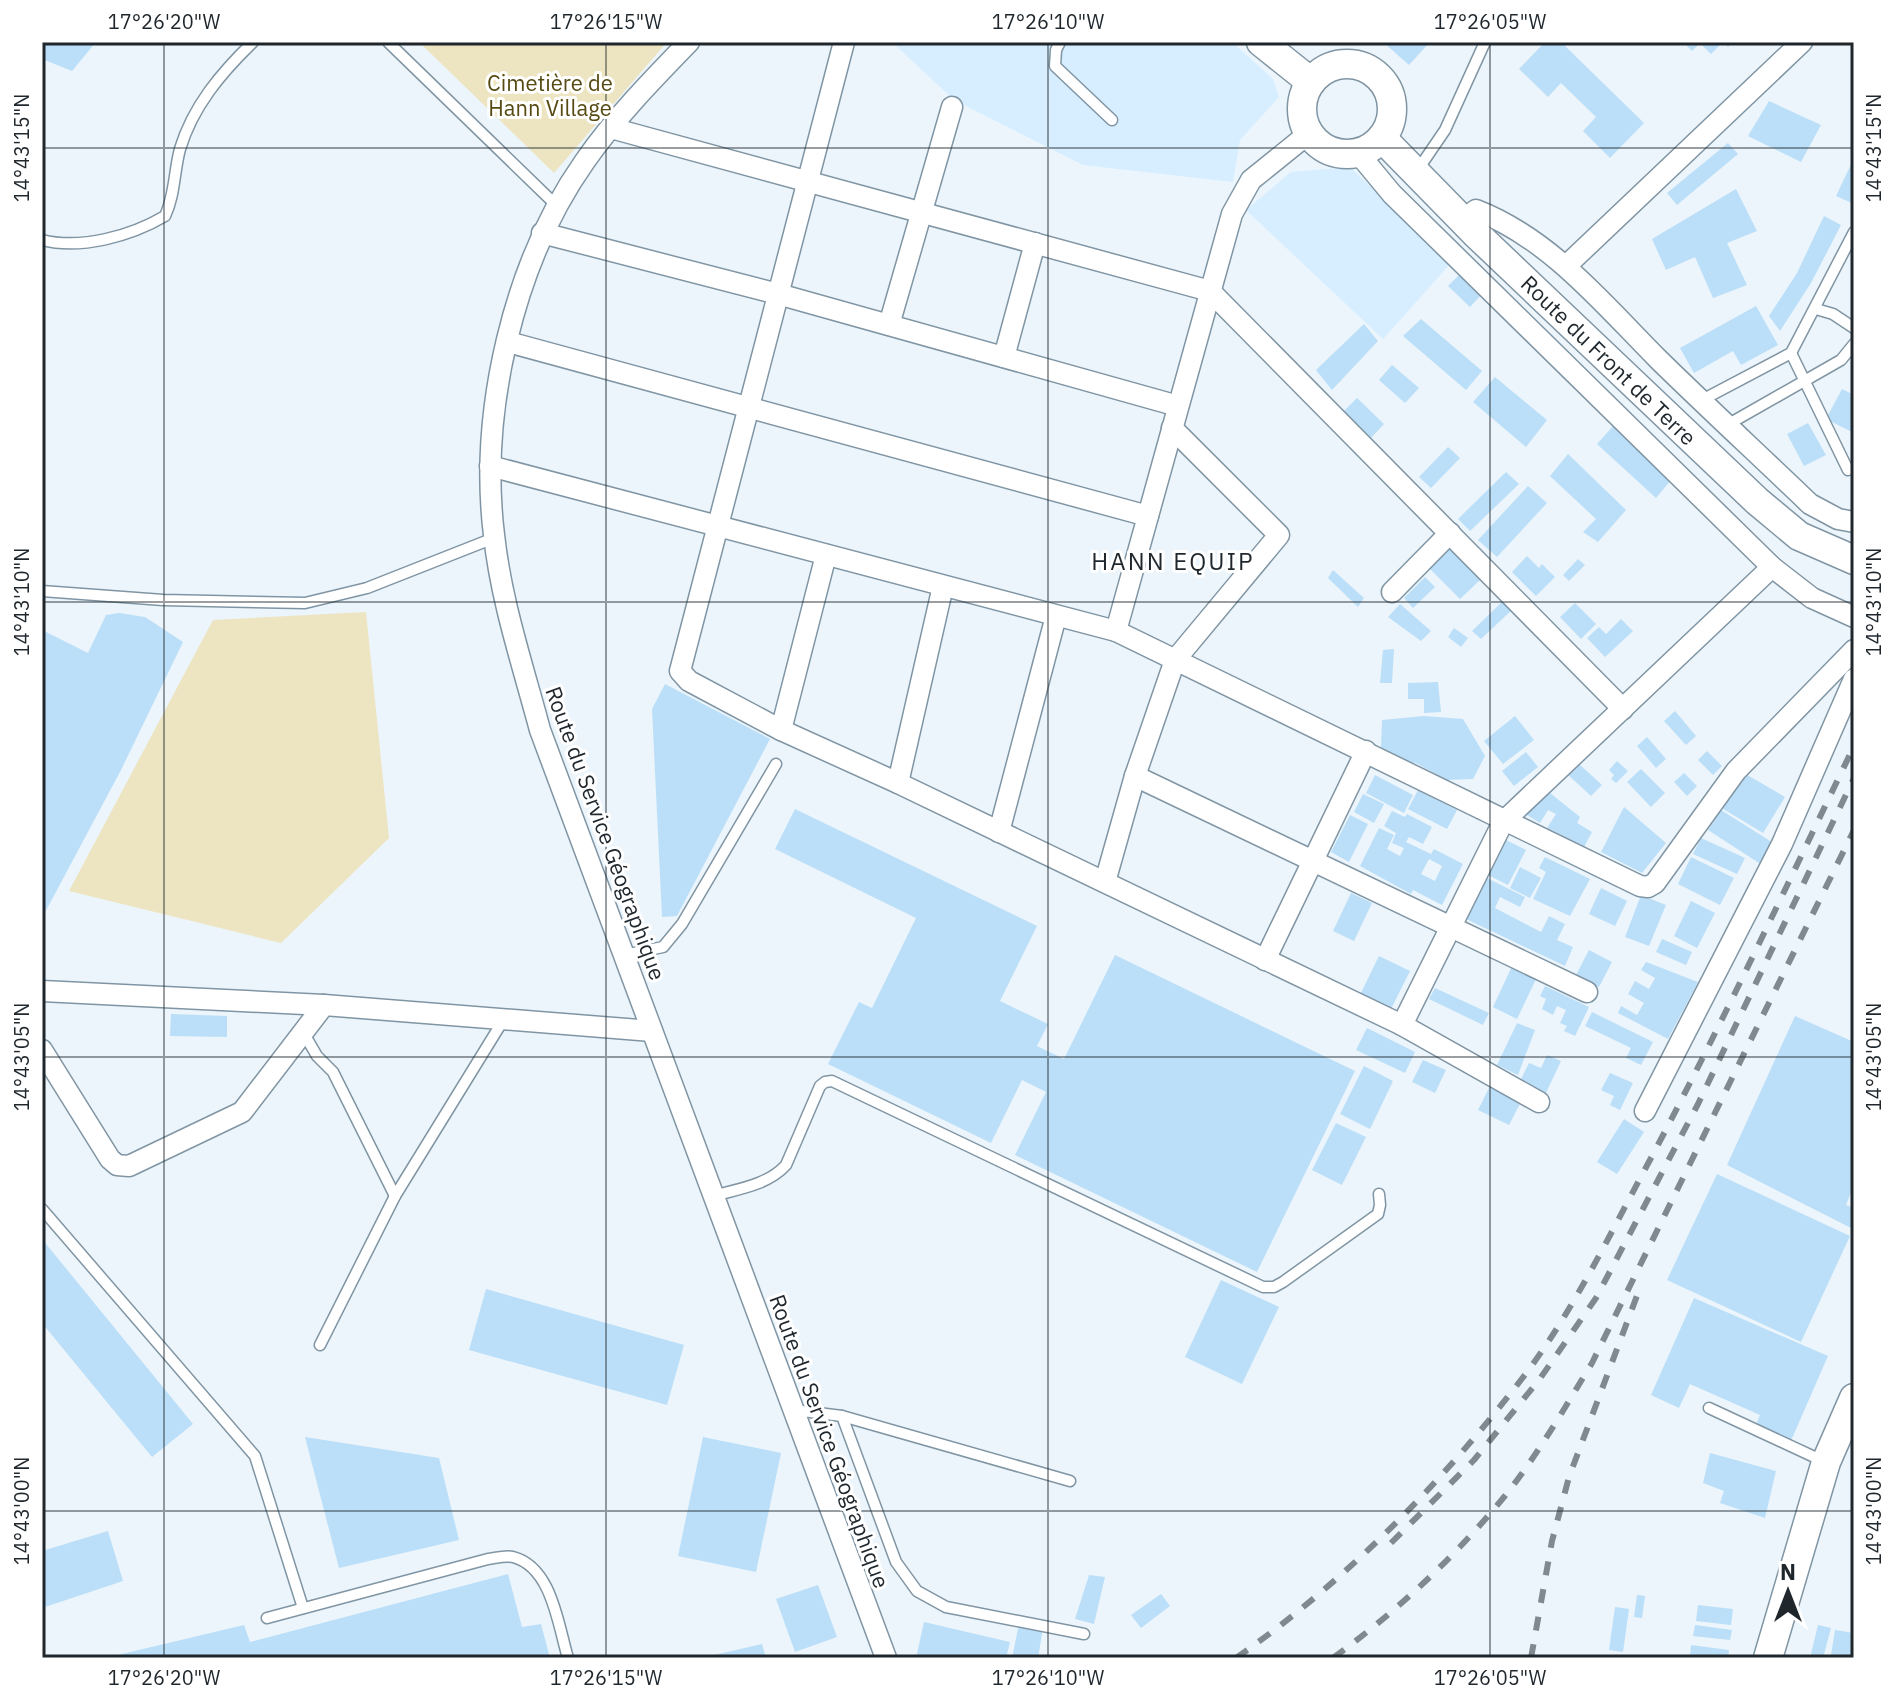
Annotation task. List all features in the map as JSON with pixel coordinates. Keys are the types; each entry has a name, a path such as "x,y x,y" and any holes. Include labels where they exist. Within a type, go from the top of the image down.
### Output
{"main road":[{"path":"1261,42 1311,82"},
{"path":"1341,65 1353,65 1375,74 1383,83 1392,104 1388,128 1370,145 1344,154 1330,152 1318,145 1308,134 1301,108 1311,82 1329,68 1341,65"},
{"name":"Route du Front de Terre","path":"1370,145 1416,173 1757,501 1799,536 1854,560"},
{"path":"1768,1658 1826,1462 1853,1405"}],"street":[{"name":"Route du Service Géographique","path":"689,42 585,161 542,233 520,291 490,430 494,538 501,582 540,730 886,1658"},
{"path":"844,42 680,671 689,681 781,730 1402,1025 1539,1102"},
{"path":"1566,266 1802,42"},
{"path":"889,325 952,107"},
{"path":"611,128 1210,291 1623,709"},
{"path":"1116,631 1232,214 1251,180 1308,134"},
{"path":"1370,145 1392,194 1772,567 1812,598 1854,617"},
{"path":"1392,194 1416,173"},
{"path":"1463,220 1476,210 1493,217 1566,266 1810,504 1838,519 1854,522"},
{"path":"542,233 778,294 1178,406"},
{"path":"1004,357 1035,243"},
{"path":"508,342 1148,516"},
{"path":"1105,882 1135,776 1175,660 1279,535 1172,428"},
{"path":"490,466 1116,631 1366,751 1503,822 1640,886 1648,887 1655,883 1736,771 1854,650"},
{"path":"1392,592 1450,533"},
{"path":"781,730 826,555"},
{"path":"1402,1025 1503,822 1772,567"},
{"path":"898,783 943,586"},
{"path":"999,832 1056,616"},
{"path":"1645,1111 1782,844 1854,679"},
{"path":"1265,960 1366,751"},
{"path":"1135,776 1587,992"},
{"path":"42,991 324,1005 652,1031"},
{"path":"42,1050 110,1159 117,1165 129,1166 242,1112 324,1005"}],"lane":[{"path":"42,240 76,245 96,242 165,216 180,148 201,99 253,42"},
{"path":"388,42 557,206"},
{"path":"1060,42 1055,66 1112,120"},
{"path":"1416,173 1445,130 1485,42"},
{"path":"1702,400 1791,353 1854,232"},
{"path":"1816,309 1833,314 1854,328"},
{"path":"1727,425 1841,360 1854,344"},
{"path":"1791,353 1848,470"},
{"path":"42,591 163,600 305,603 367,588 494,538"},
{"path":"624,955 663,947 682,924 776,764"},
{"path":"320,1345 395,1196 504,1019"},
{"path":"303,1032 317,1056 333,1072 395,1196"},
{"path":"713,1196 754,1185 778,1174 786,1165 820,1086 832,1081 1263,1287 1274,1287 1283,1282 1378,1214 1379,1194"},
{"path":"42,1209 255,1456 303,1608"},
{"path":"1709,1408 1826,1462"},
{"path":"793,1410 842,1416 1070,1481"},
{"path":"842,1416 896,1562 917,1591 946,1607 1084,1634"},
{"path":"267,1618 488,1559 511,1556 527,1564 542,1579 568,1658"}],"shaded area":[{"path":"892,42 1232,42 1273,79 1279,97 1240,140 1233,182 1083,165 954,100"},
{"path":"1350,167 1451,263 1383,339 1246,210 1291,172"}],"green space":[{"name":"Cimetière de Hann Village","path":"419,42 667,42 554,173"},
{"path":"366,612 389,838 281,943 69,891 213,620"}],"building":[{"path":"42,42 96,42 72,71 42,59"},
{"path":"1383,42 1430,42 1409,65"},
{"path":"1545,42 1561,42 1644,123 1610,158 1583,131 1596,117 1561,83 1548,97 1519,69"},
{"path":"1683,42 1723,42 1711,54 1700,43 1692,51"},
{"path":"1769,101 1821,125 1801,162 1748,136"},
{"path":"1728,143 1738,154 1677,205 1667,193"},
{"path":"1854,158 1854,204 1836,196"},
{"path":"1736,189 1757,231 1727,243 1747,285 1713,298 1695,257 1666,270 1652,239"},
{"path":"1824,216 1841,225 1811,283 1780,331 1769,316 1797,273"},
{"path":"1459,275 1481,295 1470,307 1448,286"},
{"path":"1756,306 1778,345 1741,365 1733,351 1694,373 1680,348"},
{"path":"1421,319 1482,371 1466,390 1403,336"},
{"path":"1364,324 1378,341 1332,390 1316,370"},
{"path":"1392,365 1419,388 1405,403 1379,380"},
{"path":"1495,377 1547,420 1526,447 1473,402"},
{"path":"1842,389 1854,395 1854,433 1826,419"},
{"path":"1357,398 1384,424 1371,438 1344,411"},
{"path":"1808,423 1826,455 1804,466 1787,434"},
{"path":"1615,424 1671,480 1656,498 1597,444"},
{"path":"1448,447 1460,458 1431,488 1419,477"},
{"path":"1568,454 1626,510 1598,542 1583,532 1596,519 1550,476"},
{"path":"1506,472 1519,484 1470,531 1458,519"},
{"path":"1528,486 1547,503 1497,557 1478,540"},
{"path":"1449,548 1480,580 1460,599 1428,567"},
{"path":"1527,556 1539,568 1542,564 1555,577 1536,596 1512,572"},
{"path":"1578,559 1585,565 1569,581 1563,575"},
{"path":"1333,570 1364,598 1358,607 1328,578"},
{"path":"1425,577 1435,587 1413,608 1404,598"},
{"path":"1505,599 1514,608 1481,639 1472,631"},
{"path":"1575,603 1596,624 1581,639 1560,617"},
{"path":"1400,604 1431,631 1421,641 1388,617"},
{"path":"119,613 145,617 183,642 121,770 42,918 42,630 88,653 106,615"},
{"path":"1621,619 1633,631 1605,657 1587,638 1599,627 1606,634"},
{"path":"1454,628 1468,638 1461,647 1448,637"},
{"path":"1394,649 1392,683 1380,683 1383,650"},
{"path":"1438,682 1441,712 1424,713 1424,699 1408,699 1408,683"},
{"path":"665,684 770,739 677,916 662,917 652,709"},
{"path":"1675,711 1696,736 1686,745 1664,721"},
{"path":"1424,716 1463,719 1485,756 1473,779 1447,780 1416,763 1390,759 1381,747 1382,720"},
{"path":"1515,716 1534,740 1503,764 1484,741"},
{"path":"1647,737 1666,759 1656,768 1637,746"},
{"path":"1707,751 1722,766 1713,775 1698,760"},
{"path":"1526,752 1538,767 1514,786 1502,771"},
{"path":"1617,761 1628,771 1616,783 1611,779 1614,775 1609,770"},
{"path":"1578,763 1602,785 1591,796 1567,774"},
{"path":"1641,769 1665,793 1651,807 1627,782"},
{"path":"1742,772 1785,797 1763,833 1720,807"},
{"path":"1684,773 1697,786 1687,796 1674,782"},
{"path":"1375,775 1413,795 1404,813 1366,793"},
{"path":"1545,789 1580,817 1577,823 1592,832 1584,847 1547,828 1556,814 1548,810 1540,823 1527,815"},
{"path":"1418,790 1457,810 1447,829 1408,809"},
{"path":"1363,794 1384,804 1374,823 1354,812"},
{"path":"1624,807 1666,843 1642,873 1601,852"},
{"path":"795,809 1037,926 1000,1001 1048,1024 1037,1046 1064,1059 1115,955 1355,1071 1257,1272 1015,1155 1046,1092 1022,1080 991,1143 828,1064 859,1002 872,1008 916,918 775,849"},
{"path":"1721,810 1775,844 1762,865 1708,830"},
{"path":"1392,811 1405,817 1407,814 1432,827 1423,844 1409,837 1406,842 1431,854 1434,849 1463,864 1442,905 1413,890 1411,894 1360,866 1379,828 1394,835 1387,849 1400,856 1404,848 1392,843 1396,833 1384,826","holes":["1429,859 1442,866 1435,881 1421,874"]},
{"path":"1350,815 1368,824 1349,862 1331,852"},
{"path":"1701,838 1745,858 1737,874 1693,854"},
{"path":"1506,840 1526,850 1508,885 1488,875"},
{"path":"1545,857 1590,879 1570,916 1533,899 1546,872 1539,868"},
{"path":"1691,857 1734,878 1720,905 1678,884"},
{"path":"1520,867 1541,878 1530,898 1510,888"},
{"path":"1487,878 1525,897 1520,907 1500,897 1495,908 1541,932 1549,916 1565,924 1557,940 1573,947 1565,966 1466,919"},
{"path":"1601,888 1627,901 1615,926 1589,914"},
{"path":"1351,893 1372,903 1354,941 1333,931"},
{"path":"1641,895 1666,905 1649,946 1625,937"},
{"path":"1691,901 1715,913 1697,948 1674,936"},
{"path":"1662,939 1692,952 1686,965 1656,952"},
{"path":"1589,950 1612,962 1599,987 1576,975"},
{"path":"1379,956 1410,971 1389,1013 1358,999"},
{"path":"1646,962 1698,982 1668,1039 1618,1013 1621,1006 1637,1015 1644,1003 1628,994 1635,981 1649,989 1655,978 1641,970"},
{"path":"1513,964 1538,975 1517,1019 1493,1007"},
{"path":"1545,986 1589,1007 1575,1036 1564,1031 1567,1026 1560,1023 1566,1010 1557,1006 1553,1015 1542,1009 1546,999 1540,996"},
{"path":"1435,988 1489,1013 1483,1025 1429,999"},
{"path":"1592,1012 1653,1042 1641,1065 1626,1058 1631,1048 1585,1026"},
{"path":"171,1014 227,1016 227,1037 170,1036"},
{"path":"1795,1016 1854,1042 1854,1185 1846,1205 1854,1208 1851,1228 1727,1165"},
{"path":"1517,1023 1535,1030 1518,1075 1497,1065"},
{"path":"1367,1028 1415,1052 1405,1073 1356,1050"},
{"path":"1547,1055 1561,1061 1546,1093 1520,1081 1529,1063 1541,1068"},
{"path":"1423,1060 1446,1070 1435,1093 1412,1082"},
{"path":"1364,1066 1393,1081 1370,1129 1340,1114"},
{"path":"1610,1073 1633,1083 1620,1110 1610,1105 1614,1096 1601,1090"},
{"path":"1491,1084 1522,1100 1509,1125 1478,1110"},
{"path":"1624,1119 1644,1132 1617,1174 1597,1162"},
{"path":"1336,1123 1366,1137 1342,1185 1312,1170"},
{"path":"1717,1174 1850,1236 1801,1342 1667,1280"},
{"path":"42,1239 193,1424 152,1457 42,1323"},
{"path":"1221,1280 1279,1307 1242,1384 1185,1357"},
{"path":"486,1289 684,1345 667,1405 469,1350"},
{"path":"1694,1298 1828,1356 1790,1443 1755,1427 1760,1415 1690,1384 1679,1408 1651,1395"},
{"path":"305,1437 439,1458 459,1540 339,1568"},
{"path":"703,1437 781,1453 756,1572 678,1556"},
{"path":"1710,1453 1776,1471 1765,1518 1720,1503 1724,1491 1703,1483"},
{"path":"108,1531 123,1581 42,1608 42,1551"},
{"path":"508,1574 522,1627 541,1624 550,1658 105,1658 244,1625 250,1642"},
{"path":"1089,1575 1105,1577 1094,1624 1075,1619"},
{"path":"818,1585 837,1637 795,1652 776,1599"},
{"path":"1161,1594 1170,1606 1141,1628 1131,1615"},
{"path":"1637,1595 1645,1596 1642,1618 1634,1617"},
{"path":"1698,1605 1733,1609 1731,1625 1696,1621"},
{"path":"1615,1607 1629,1609 1623,1652 1609,1650"},
{"path":"924,1622 1010,1642 1006,1658 916,1658"},
{"path":"1019,1624 1043,1628 1038,1658 1012,1658"},
{"path":"1695,1625 1732,1630 1730,1640 1693,1636"},
{"path":"1818,1625 1831,1628 1823,1658 1810,1658"},
{"path":"1835,1630 1854,1633 1854,1658 1831,1655"},
{"path":"762,1644 766,1658 705,1657"},
{"path":"1691,1645 1729,1650 1728,1658 1690,1656"}],"railway":[{"path":"1236,1658 1316,1597 1426,1492 1493,1415 1541,1352 1587,1277 1671,1120 1854,746"},
{"path":"1391,1543 1474,1460 1539,1380 1596,1298 1698,1104 1854,778"},
{"path":"1333,1658 1402,1603 1445,1563 1504,1497 1550,1432 1592,1363 1854,830"},
{"path":"1531,1658 1552,1541 1569,1477 1641,1285"}],"district":[{"name":"HANN EQUIP","path":"1173,561"}]}
